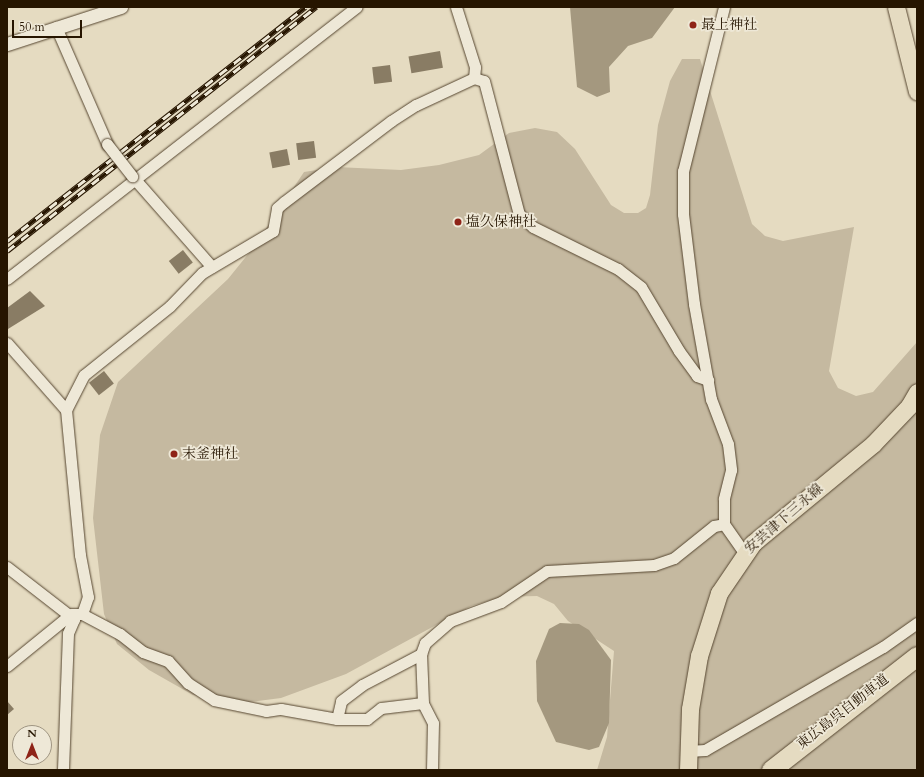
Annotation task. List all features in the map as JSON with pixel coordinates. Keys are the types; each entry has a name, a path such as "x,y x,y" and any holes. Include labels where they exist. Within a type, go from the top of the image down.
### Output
{"highway":[{"name":"東広島呉自動車道","path":"771,770 917,656"}],"main road":[{"path":"896,7 917,91"},
{"name":"安芸津下三永線","path":"688,770 690,710 699,656 719,593 744,553 873,444 909,406 917,392"}],"street":[{"path":"7,44 121,7"},
{"path":"7,279 134,177 357,7"},
{"path":"456,7 475,67 474,78"},
{"path":"724,7 683,171 683,214 694,304 708,380 728,444 731,470 724,499 724,524 744,553"},
{"path":"56,27 107,144 212,267"},
{"path":"62,770 68,633 76,614 88,597 80,555 66,410 90,367 134,336 212,267 273,231 277,208 391,121 416,105 474,78 484,81 519,214 533,227 618,269 641,287 679,351 697,376 708,380"},
{"path":"7,343 66,410"},
{"path":"432,770 433,723 423,703 421,654 425,643 450,621 501,602 548,570 634,569 654,565 674,558 714,526 724,524"},
{"path":"7,568 76,614 120,634 143,652 168,661 188,683 214,700 266,711 281,709 337,719 367,719 381,708 423,703"},
{"path":"7,666 76,614"},
{"path":"688,751 705,750 883,647 917,623"},
{"path":"337,719 341,701 362,685 421,654"}],"shaded area":[{"path":"570,7 675,7 652,38 628,46 609,67 610,92 597,97 577,87"},
{"path":"682,59 700,59 752,224 765,236 783,241 854,227 829,371 838,388 856,396 873,392 917,342 917,770 597,770 607,737 614,651 568,621 554,604 537,596 502,597 471,606 346,674 281,698 241,703 193,695 149,670 117,644 104,614 93,518 100,435 118,382 228,279 253,248 304,172 336,167 401,170 439,165 479,155 509,133 535,128 557,132 575,149 611,205 624,213 638,213 646,208 650,195 658,125 670,81"},
{"path":"560,623 579,624 589,630 611,660 609,723 599,747 589,750 556,742 537,701 536,661 549,629"}],"building":[{"path":"440,51 443,68 411,73 408,57"},
{"path":"390,65 392,82 374,84 372,67"},
{"path":"314,141 316,158 298,160 296,143"},
{"path":"287,149 290,165 272,168 269,152"},
{"path":"183,250 193,263 179,274 169,261"},
{"path":"30,291 45,306 8,329 7,308"},
{"path":"104,371 114,384 99,395 89,383"},
{"path":"7,701 14,709 7,715"}],"railway":[{"path":"7,241 305,7"},
{"path":"7,251 316,7"}],"place":[{"name":"最上神社","path":"693,25"},
{"name":"塩久保神社","path":"458,222"},
{"name":"末釜神社","path":"174,454"}]}
